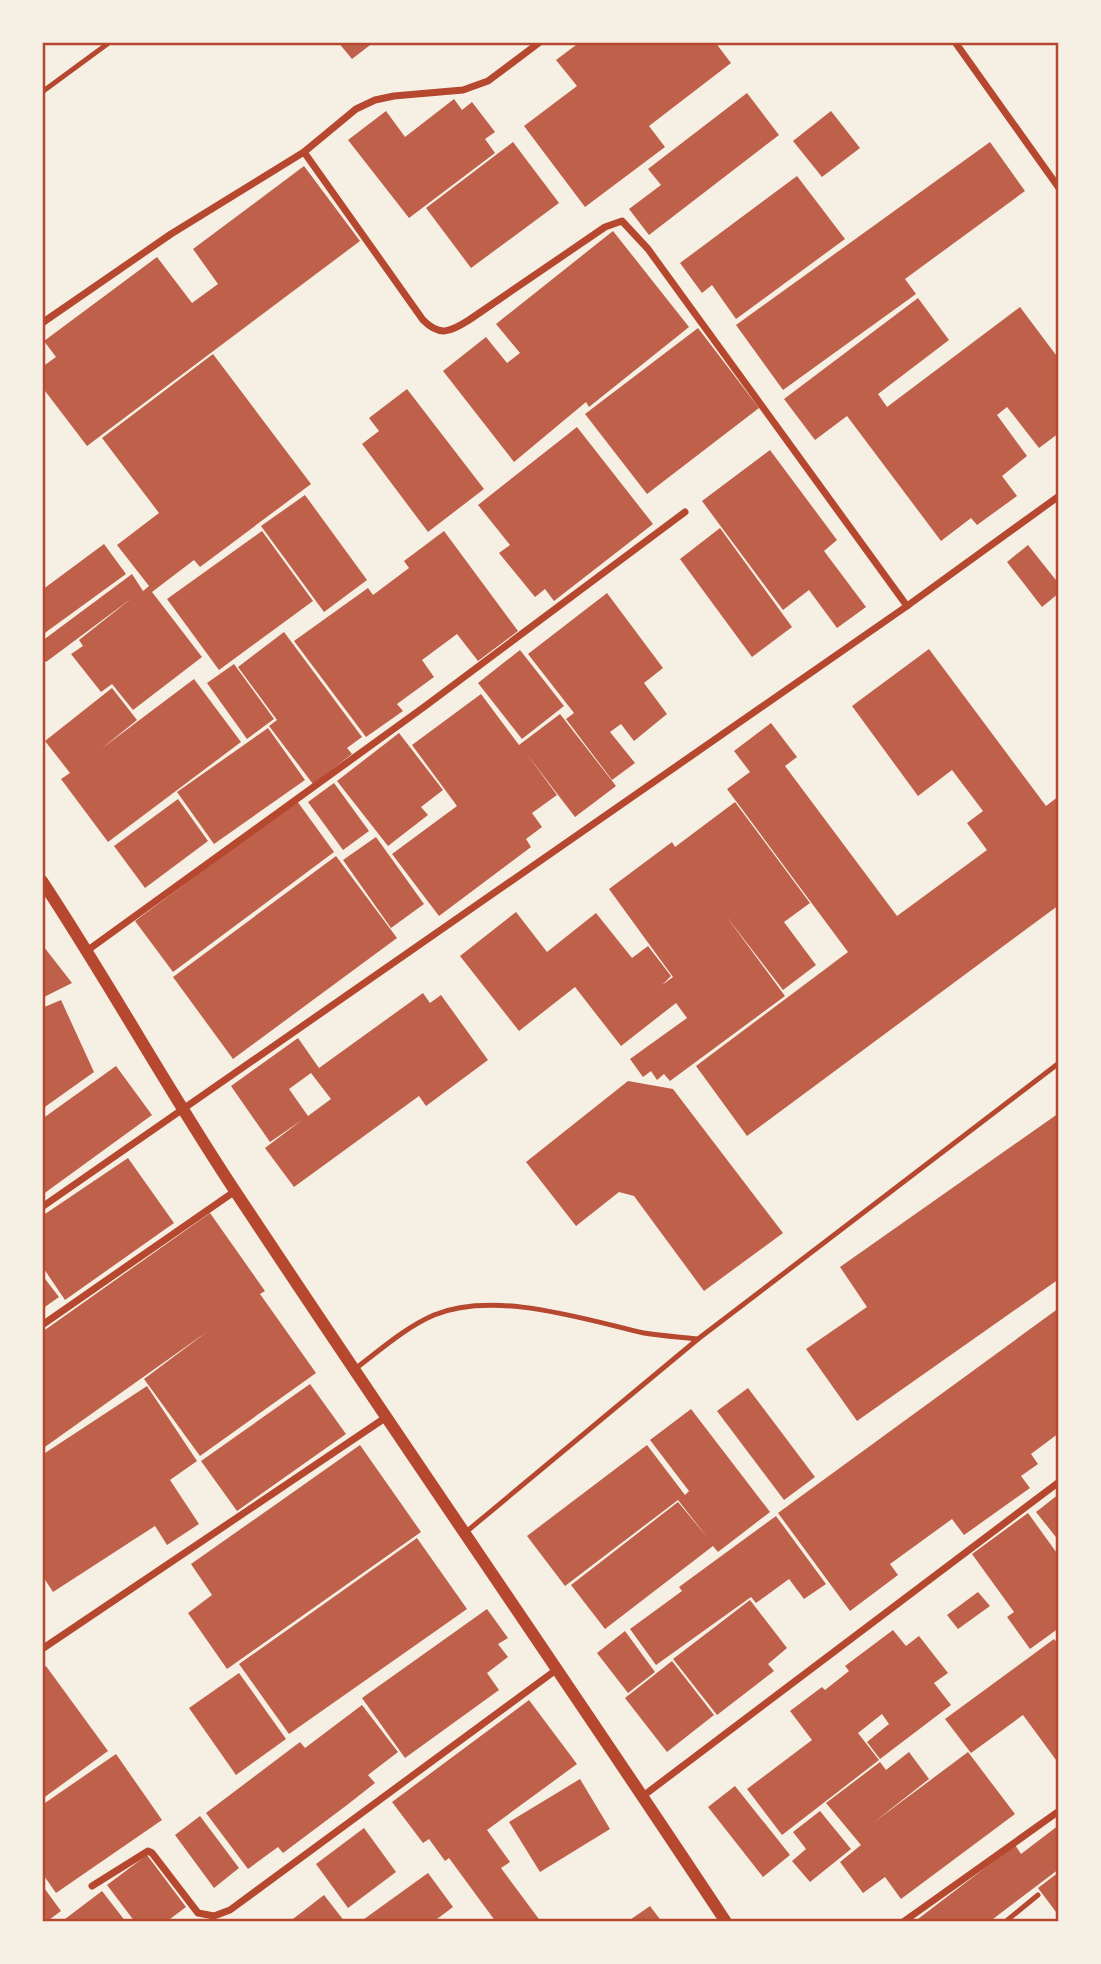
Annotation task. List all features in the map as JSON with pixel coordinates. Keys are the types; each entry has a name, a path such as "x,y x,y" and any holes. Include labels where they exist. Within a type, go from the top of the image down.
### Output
{"street":[{"path":"42,323 171,234 304,152 356,109 375,100 463,90 488,81 540,42"},
{"path":"955,42 1059,188"},
{"path":"304,152 424,320 433,329 442,332 469,320 605,227 622,221 648,249 907,606"},
{"path":"42,1207 907,606 1059,496"},
{"path":"88,950 424,707 685,512"},
{"path":"42,881 88,950 235,1191 726,1922"},
{"path":"42,1325 235,1191"},
{"path":"42,1649 385,1418"},
{"path":"643,1796 1059,1482"},
{"path":"92,1886 148,1851 198,1913 208,1916 230,1910 556,1670"},
{"path":"903,1922 1059,1811"}],"lane":[{"path":"42,92 110,42"},
{"path":"464,1534 698,1339 1059,1063"},
{"path":"354,1370 434,1315 489,1303 546,1311 647,1333 698,1339"},
{"path":"1006,1922 1038,1895"}],"building":[{"path":"338,42 374,42 352,59"},
{"path":"580,42 715,42 731,63 649,126 665,147 585,207 524,126 577,86 556,60"},
{"path":"747,93 779,135 649,235 629,209 661,185 648,169"},
{"path":"454,99 462,110 472,102 495,132 485,139 495,153 409,218 348,140 386,111 405,137"},
{"path":"831,111 860,148 822,177 793,141"},
{"path":"513,142 559,203 471,268 426,208"},
{"path":"990,142 1025,191 905,279 916,294 783,390 736,325"},
{"path":"304,166 360,241 87,446 42,387 42,367 56,357 44,341 157,257 192,303 218,284 193,249"},
{"path":"797,176 845,239 736,319 712,285 702,293 680,263"},
{"path":"613,231 689,327 589,407 586,402 514,462 443,371 486,337 507,363 520,353 496,324"},
{"path":"918,298 949,340 878,394 887,407 1020,307 1059,359 1059,433 1039,448 1007,407 997,415 1027,456 1002,476 1017,496 977,525 971,518 941,541 847,416 815,440 784,399"},
{"path":"698,328 759,408 647,494 585,414"},
{"path":"213,354 311,484 200,567 194,560 152,592 202,657 133,710 112,684 101,692 71,654 83,646 79,640 132,598 46,662 42,657 42,641 132,574 143,591 149,586 117,545 159,513 102,438"},
{"path":"407,389 484,489 428,532 362,444 379,431 369,418"},
{"path":"577,427 653,524 554,601 545,589 535,597 499,553 510,545 478,505"},
{"path":"770,450 837,540 824,551 866,607 837,628 809,590 783,610 702,501"},
{"path":"305,495 367,580 324,612 261,526"},
{"path":"720,528 792,627 752,657 680,559"},
{"path":"262,531 313,601 219,670 167,599"},
{"path":"444,531 518,631 478,661 457,634 422,660 434,677 397,704 403,711 366,737 294,641 368,588 373,595 409,568 404,561"},
{"path":"104,544 126,574 42,635 42,590"},
{"path":"1028,545 1059,584 1059,593 1042,607 1007,562"},
{"path":"607,593 663,668 644,683 667,714 634,741 621,724 610,732 635,763 612,780 566,719 574,713 528,654"},
{"path":"284,632 362,737 347,748 352,754 313,784 269,726 277,720 238,667"},
{"path":"929,649 1046,806 1059,796 1059,905 747,1136 696,1066 848,952 727,789 750,772 734,751 771,723 797,757 785,766 897,916 987,850 967,823 983,811 952,770 918,796 852,706"},
{"path":"520,650 564,706 522,739 478,683"},
{"path":"234,664 274,719 247,739 207,683"},
{"path":"194,679 241,742 108,842 61,779 70,773 45,741 112,688 137,720 101,749"},
{"path":"481,694 519,745 560,714 616,786 575,817 526,753 557,795 532,813 542,827 526,839 531,847 439,916 392,854 457,806 412,745"},
{"path":"268,728 305,780 214,844 177,792"},
{"path":"399,733 443,790 421,807 428,815 388,846 337,781"},
{"path":"334,783 369,831 343,850 308,802"},
{"path":"178,799 208,841 145,888 114,846"},
{"path":"297,801 334,852 173,972 135,921"},
{"path":"735,802 810,903 784,922 816,965 783,990 726,916 785,996 670,1081 664,1074 657,1080 651,1071 643,1077 630,1059 687,1018 676,1003 621,1046 575,987 519,1031 460,956 516,912 547,952 596,913 632,958 648,946 671,976 662,985 673,977 609,889 672,842 675,847"},
{"path":"376,837 424,904 391,928 343,860"},
{"path":"336,856 397,938 233,1059 173,977"},
{"path":"44,947 72,983 42,998 42,948"},
{"path":"423,993 430,1003 441,995 488,1060 426,1106 419,1096 294,1187 265,1148 302,1120 270,1142 231,1086 298,1038 319,1068","holes":["311,1073 331,1099 308,1116 289,1089"]},
{"path":"61,1000 94,1072 42,1109 42,1008"},
{"path":"116,1066 152,1115 42,1195 42,1119"},
{"path":"628,1081 673,1089 783,1233 704,1291 634,1196 619,1192 576,1226 526,1162"},
{"path":"1059,1113 1059,1279 857,1421 806,1349 867,1307 840,1267"},
{"path":"128,1158 174,1223 65,1300 42,1266 42,1216"},
{"path":"210,1213 265,1291 260,1294 316,1373 200,1456 144,1379 208,1331 42,1449 42,1332"},
{"path":"42,1275 59,1297 42,1309"},
{"path":"1059,1308 1059,1433 1031,1454 1038,1464 1021,1476 1030,1488 964,1535 952,1519 890,1564 898,1575 850,1611 778,1513"},
{"path":"310,1384 346,1434 237,1511 201,1461"},
{"path":"147,1386 197,1461 170,1480 199,1524 167,1545 155,1526 53,1592 42,1575 42,1455"},
{"path":"748,1388 815,1477 784,1500 717,1411"},
{"path":"691,1409 770,1512 718,1552 713,1546 605,1629 571,1585 678,1502 707,1537 678,1500 565,1586 527,1536 647,1445 685,1495 689,1491 650,1440"},
{"path":"360,1445 421,1532 227,1669 188,1613 212,1595 191,1564"},
{"path":"1059,1494 1059,1541 1036,1512"},
{"path":"1028,1513 1059,1556 1059,1628 1030,1649 1007,1617 1014,1612 972,1554"},
{"path":"776,1516 826,1584 804,1599 789,1579 756,1603 751,1597 656,1665 630,1629 682,1591 679,1587"},
{"path":"417,1538 467,1609 289,1734 239,1664"},
{"path":"978,1592 990,1606 958,1629 947,1615"},
{"path":"750,1600 787,1648 768,1664 774,1671 717,1715 673,1659"},
{"path":"487,1609 508,1638 498,1644 508,1657 487,1673 499,1690 405,1758 362,1698"},
{"path":"893,1630 906,1646 919,1636 948,1673 934,1683 951,1705 880,1759 867,1742 889,1724 882,1714 858,1733 879,1760 782,1835 747,1789 812,1740 790,1711 822,1687 825,1690 849,1671 845,1666"},
{"path":"625,1631 655,1672 628,1693 597,1653"},
{"path":"1054,1639 1059,1645 1059,1764 1023,1715 971,1753 945,1719"},
{"path":"672,1661 714,1715 667,1752 625,1698"},
{"path":"46,1666 108,1751 42,1799 42,1669"},
{"path":"239,1673 286,1739 236,1775 189,1708"},
{"path":"529,1700 577,1764 487,1830 510,1862 501,1868 541,1922 496,1922 449,1858 445,1861 429,1839 423,1843 392,1802"},
{"path":"362,1705 398,1752 368,1775 375,1783 347,1805 283,1853 278,1847 248,1869 206,1813 300,1742 305,1748"},
{"path":"909,1752 929,1779 873,1823 968,1752 1015,1814 901,1899 885,1877 863,1893 840,1862 861,1845 826,1803 880,1762 886,1770"},
{"path":"116,1754 162,1820 56,1893 42,1873 42,1805"},
{"path":"580,1779 610,1829 540,1872 509,1822"},
{"path":"735,1786 790,1855 763,1877 708,1807"},
{"path":"820,1811 851,1849 810,1882 792,1861 806,1849 793,1832"},
{"path":"200,1816 239,1868 214,1888 175,1835"},
{"path":"1059,1825 1059,1869 989,1922 914,1922 1015,1845 1021,1854"},
{"path":"364,1828 396,1872 348,1908 316,1864"},
{"path":"147,1855 186,1907 166,1922 135,1922 107,1885"},
{"path":"1059,1872 1059,1916 1038,1888"},
{"path":"428,1873 453,1907 433,1922 360,1922"},
{"path":"42,1885 61,1911 46,1922 42,1922"},
{"path":"102,1891 126,1922 61,1922 73,1913"},
{"path":"324,1895 345,1922 289,1922"},
{"path":"650,1906 662,1922 627,1922"}]}
